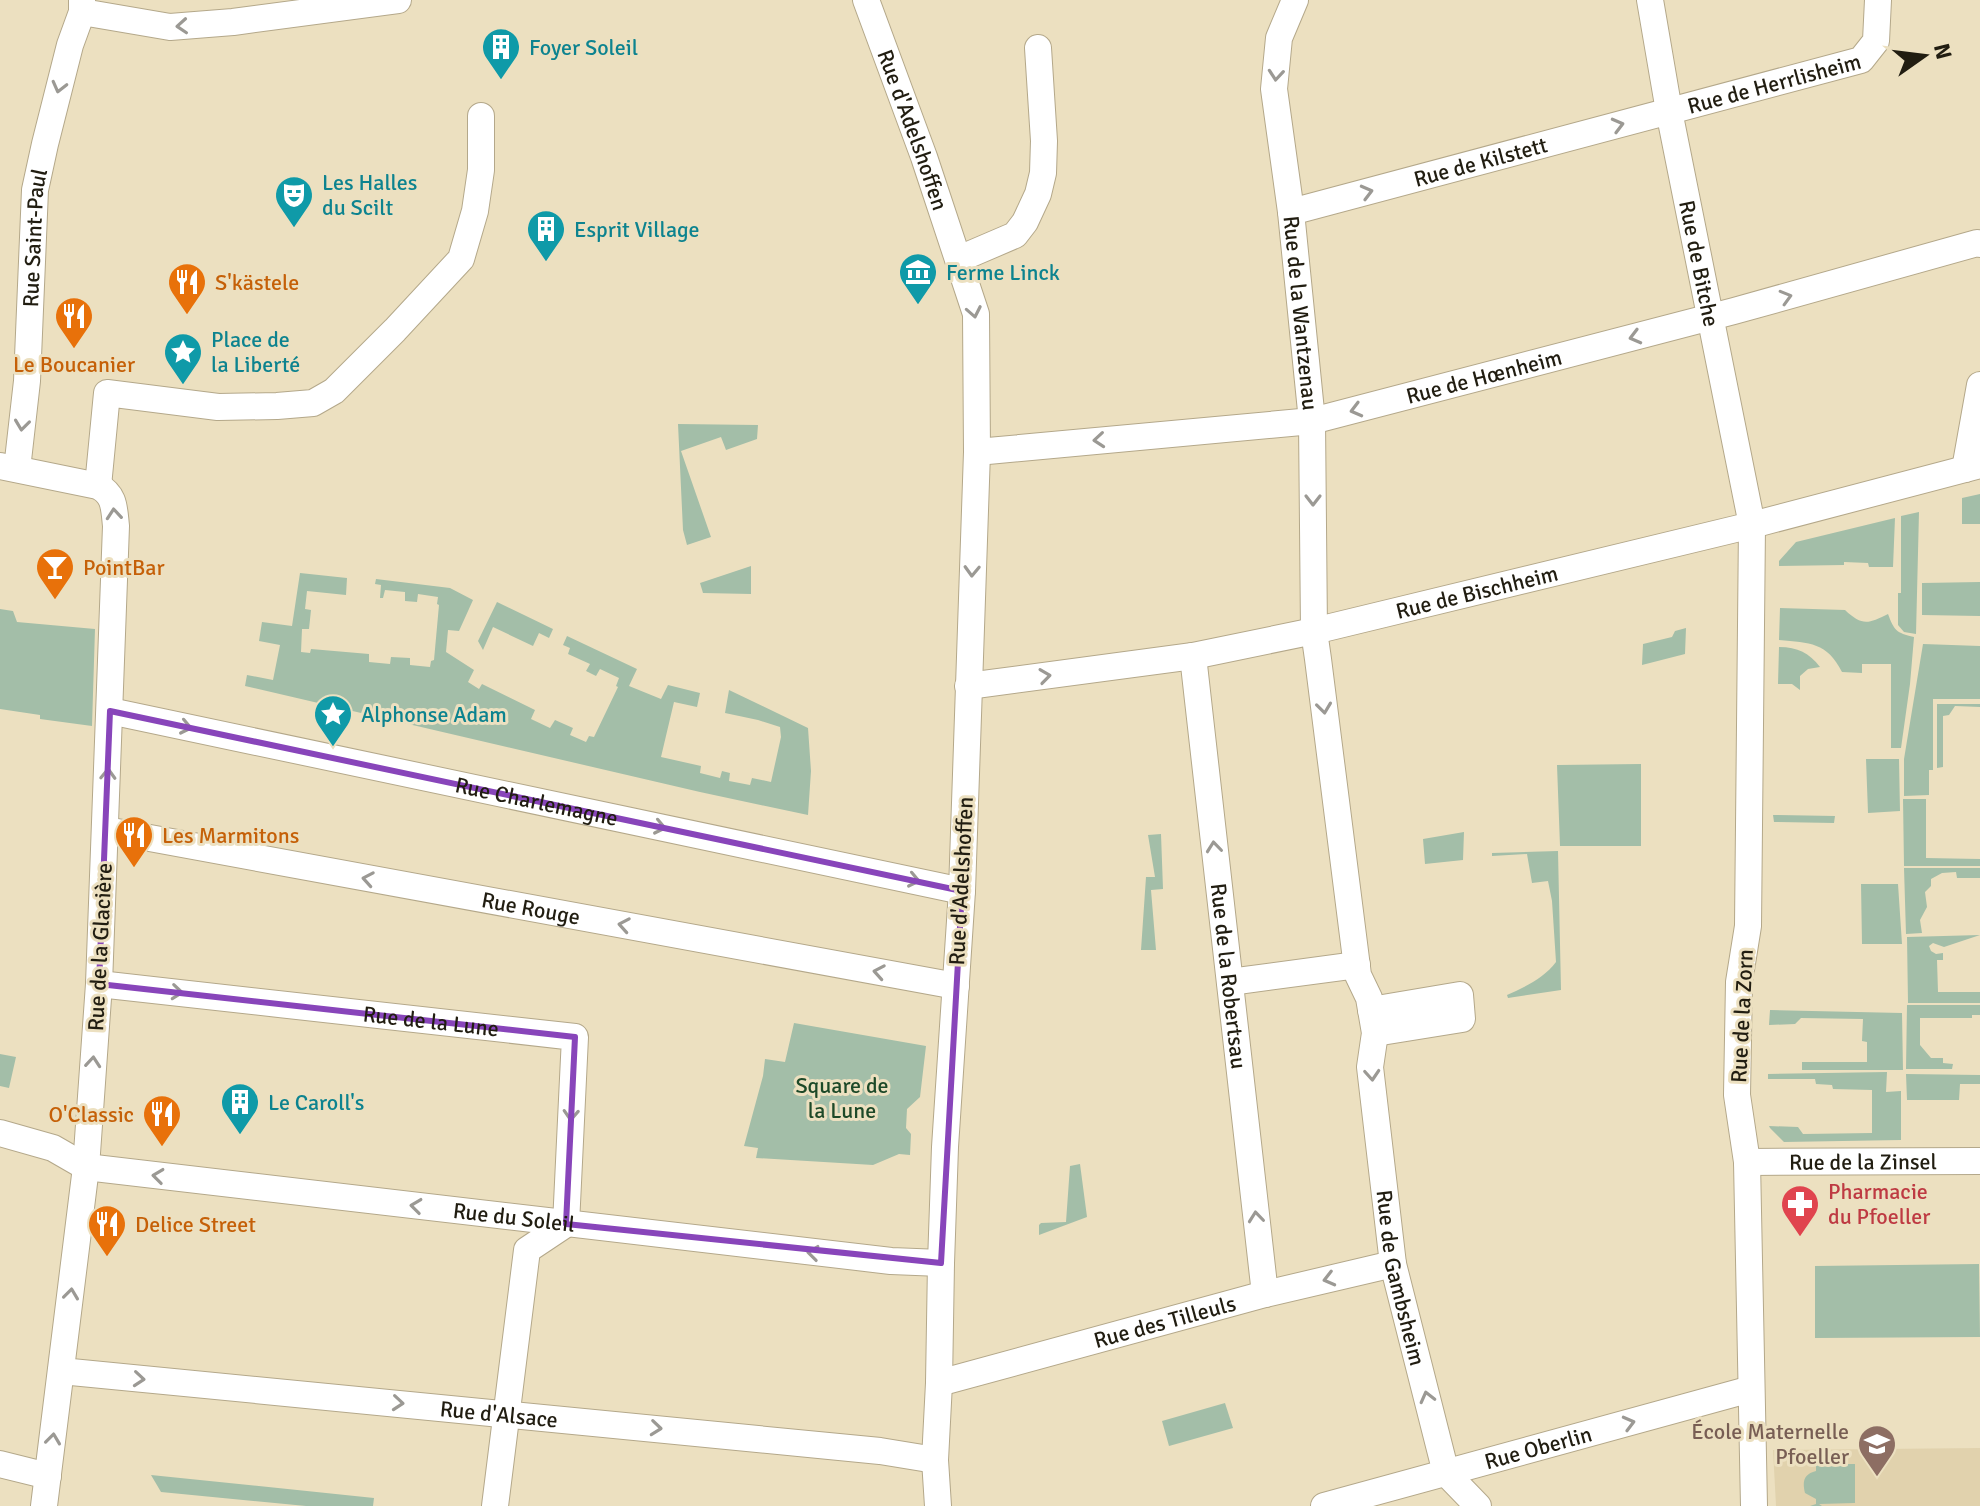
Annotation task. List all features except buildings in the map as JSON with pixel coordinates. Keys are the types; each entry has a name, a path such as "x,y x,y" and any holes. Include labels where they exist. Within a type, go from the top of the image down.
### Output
{"street":[{"path":"82,6 170,27 234,11 398,0"},
{"name":"Rue d'Adelshoffen","path":"866,0 924,157 976,314 977,452 962,891 945,1147 935,1460 938,1506"},
{"name":"Rue de la Wantzenau","path":"1295,0 1279,38 1274,89 1291,212 1312,421 1314,631"},
{"name":"Rue de Bitche","path":"1650,0 1669,111 1752,525"},
{"name":"Rue de Herrlisheim","path":"1669,111 1861,60 1876,41 1878,0"},
{"name":"Rue Saint-Paul","path":"5,470 27,381 35,190 82,6"},
{"path":"959,259 1015,235 1038,194 1043,173 1044,141 1038,48"},
{"name":"Rue de Kilstett","path":"1291,212 1669,111"},
{"path":"5,470 98,486 107,393 218,407 313,403 334,391 461,259 475,211 481,170 481,116"},
{"name":"Rue de Hœnheim","path":"977,452 1312,421 1980,244"},
{"path":"1973,467 1980,385"},
{"name":"Rue de Bischheim","path":"968,686 1193,656 1314,631 1752,525 1973,467"},
{"name":"Rue de la Glacière","path":"44,1506 86,1167 99,984 116,526 114,503 98,486"},
{"name":"Rue de la Zorn","path":"1752,525 1748,926 1739,982 1737,1095 1747,1162 1754,1506"},
{"name":"Rue de Gambsheim","path":"1314,631 1358,975 1369,998 1373,1022 1370,1067 1393,1264 1446,1473 1478,1506"},
{"name":"Rue de la Robertsau","path":"1193,656 1265,1294"},
{"name":"Rue Charlemagne","path":"110,711 962,891"},
{"name":"Rue Rouge","path":"106,830 956,986"},
{"path":"1230,982 1357,965"},
{"name":"Rue de la Lune","path":"99,984 575,1037 566,1224"},
{"path":"0,1133 53,1148 86,1167"},
{"name":"Rue de la Zinsel","path":"1747,1162 1980,1161"},
{"name":"Rue du Soleil","path":"86,1167 891,1261 941,1263"},
{"path":"495,1506 527,1250 566,1224"},
{"name":"Rue des Tilleuls","path":"939,1383 1265,1294 1393,1264"},
{"name":"Rue d'Alsace","path":"61,1371 880,1451 935,1460"},
{"name":"Rue Oberlin","path":"1324,1506 1751,1389"},
{"path":"0,1464 48,1476"}],"highlighted area":[{"path":"110,711 962,891 941,1263 566,1224 575,1037 99,984"}],"shaded area":[{"name":"École Maternelle Pfoeller","path":"1980,1448 1980,1506 1776,1506 1773,1450"}],"green space":[{"path":"678,424 758,425 757,439 726,450 721,437 681,451 711,537 687,545 683,530"},
{"path":"1980,494 1980,524 1962,524 1962,498"},
{"path":"1919,512 1916,634 1904,632 1898,625 1898,593 1901,593 1901,516"},
{"path":"1895,518 1893,567 1869,567 1868,563 1844,562 1844,565 1779,566 1779,561 1796,542"},
{"path":"751,566 751,594 703,593 700,583"},
{"path":"300,573 347,578 346,595 307,591 305,609 311,610 309,629 302,629 301,652 310,653 311,649 369,654 369,662 390,664 391,657 410,658 410,665 430,667 434,660 438,597 418,594 417,602 405,601 405,592 385,590 383,598 380,598 381,585 375,584 376,579 450,588 473,600 459,631 448,630 446,652 474,670 468,682 479,689 482,684 535,710 531,719 550,728 555,720 573,728 570,735 586,742 589,736 594,737 618,687 619,678 600,669 596,676 586,671 590,664 568,654 570,648 563,645 567,636 637,669 629,686 661,699 668,685 700,693 697,707 674,702 661,757 701,766 700,773 720,778 722,771 730,773 729,781 750,785 752,778 771,782 781,737 780,727 725,713 729,690 808,728 811,771 808,815 245,686 247,675 273,680 280,645 259,641 262,622 292,626"},
{"path":"1980,582 1980,616 1922,615 1922,583"},
{"path":"497,602 553,629 549,638 539,633 533,646 493,627 483,650 478,641"},
{"path":"1780,608 1845,610 1865,622 1888,614 1896,630 1914,637 1901,748 1891,748 1891,664 1862,664 1862,673 1842,672 1824,649 1779,640"},
{"path":"0,609 13,611 17,622 95,629 92,726 40,719 40,715 0,709"},
{"path":"1686,628 1685,654 1642,665 1643,644 1672,637 1675,631"},
{"path":"1923,644 1980,646 1980,699 1933,699 1933,770 1929,770 1929,795 1904,796 1904,759"},
{"path":"1779,647 1802,652 1820,667 1808,669 1800,676 1800,690 1792,684 1778,684"},
{"path":"1937,704 1980,704 1980,707 1955,706 1949,715 1943,716 1943,767 1937,768"},
{"path":"1866,759 1899,759 1900,811 1868,813"},
{"path":"1641,764 1641,846 1560,846 1557,765"},
{"path":"1903,799 1926,799 1926,858 1980,859 1980,866 1904,866"},
{"path":"1773,815 1835,816 1834,823 1774,822"},
{"path":"1464,832 1463,860 1425,864 1423,839"},
{"path":"1161,834 1163,889 1151,890 1156,950 1141,950 1146,877 1155,877 1148,835"},
{"path":"1558,851 1561,990 1508,998 1507,995 1540,977 1556,962 1552,901 1548,881 1532,883 1527,854 1492,856 1492,853"},
{"path":"1904,868 1980,868 1980,878 1957,878 1956,872 1942,873 1931,879 1931,886 1925,892 1927,907 1920,920 1922,933 1906,934"},
{"path":"1861,884 1898,884 1902,944 1862,944"},
{"path":"1980,935 1944,947 1933,943 1929,946 1936,954 1943,953 1943,960 1937,960 1938,992 1980,992 1980,1003 1908,1003 1907,937"},
{"path":"1907,1005 1980,1005 1980,1015 1972,1015 1972,1018 1920,1018 1920,1045 1931,1058 1943,1058 1943,1063 1953,1064 1952,1069 1906,1069"},
{"path":"1770,1010 1902,1013 1903,1070 1802,1070 1802,1062 1867,1062 1867,1042 1862,1041 1863,1019 1801,1018 1795,1024 1769,1025"},
{"name":"Square de la Lune","path":"794,1023 926,1046 920,1097 907,1109 910,1155 899,1154 873,1165 756,1158 758,1148 744,1146 765,1059 785,1062"},
{"path":"0,1054 16,1057 9,1088 0,1086"},
{"path":"1887,1072 1886,1092 1901,1091 1901,1140 1784,1142 1769,1126 1798,1127 1803,1134 1872,1133 1872,1090 1833,1089 1832,1085 1816,1084 1815,1079 1768,1079 1768,1074"},
{"path":"1906,1074 1980,1075 1980,1084 1960,1084 1959,1100 1907,1100"},
{"path":"1080,1164 1087,1217 1039,1235 1041,1223 1066,1222 1070,1166"},
{"path":"1979,1264 1980,1337 1815,1338 1815,1266"},
{"path":"1225,1403 1233,1428 1169,1446 1162,1421"},
{"path":"1816,1464 1855,1464 1855,1503 1810,1506 1816,1504 1816,1499 1805,1493 1804,1482 1806,1476 1816,1471"},
{"path":"151,1475 374,1498 373,1506 306,1506 161,1492"}],"place":[{"name":"Foyer Soleil","path":"501,81"},
{"name":"Les Halles du Scilt","path":"294,229"},
{"name":"Esprit Village","path":"546,263"},
{"name":"Ferme Linck","path":"918,306"},
{"name":"S'kästele","path":"187,316"},
{"name":"Le Boucanier","path":"74,350"},
{"name":"Place de la Liberté","path":"183,386"},
{"name":"PointBar","path":"55,601"},
{"name":"Alphonse Adam","path":"333,748"},
{"name":"Les Marmitons","path":"134,869"},
{"name":"Le Caroll's","path":"240,1136"},
{"name":"O'Classic","path":"162,1148"},
{"name":"Pharmacie du Pfoeller","path":"1800,1238"},
{"name":"Delice Street","path":"107,1258"},
{"name":"École Maternelle Pfoeller","path":"1877,1478"}]}
